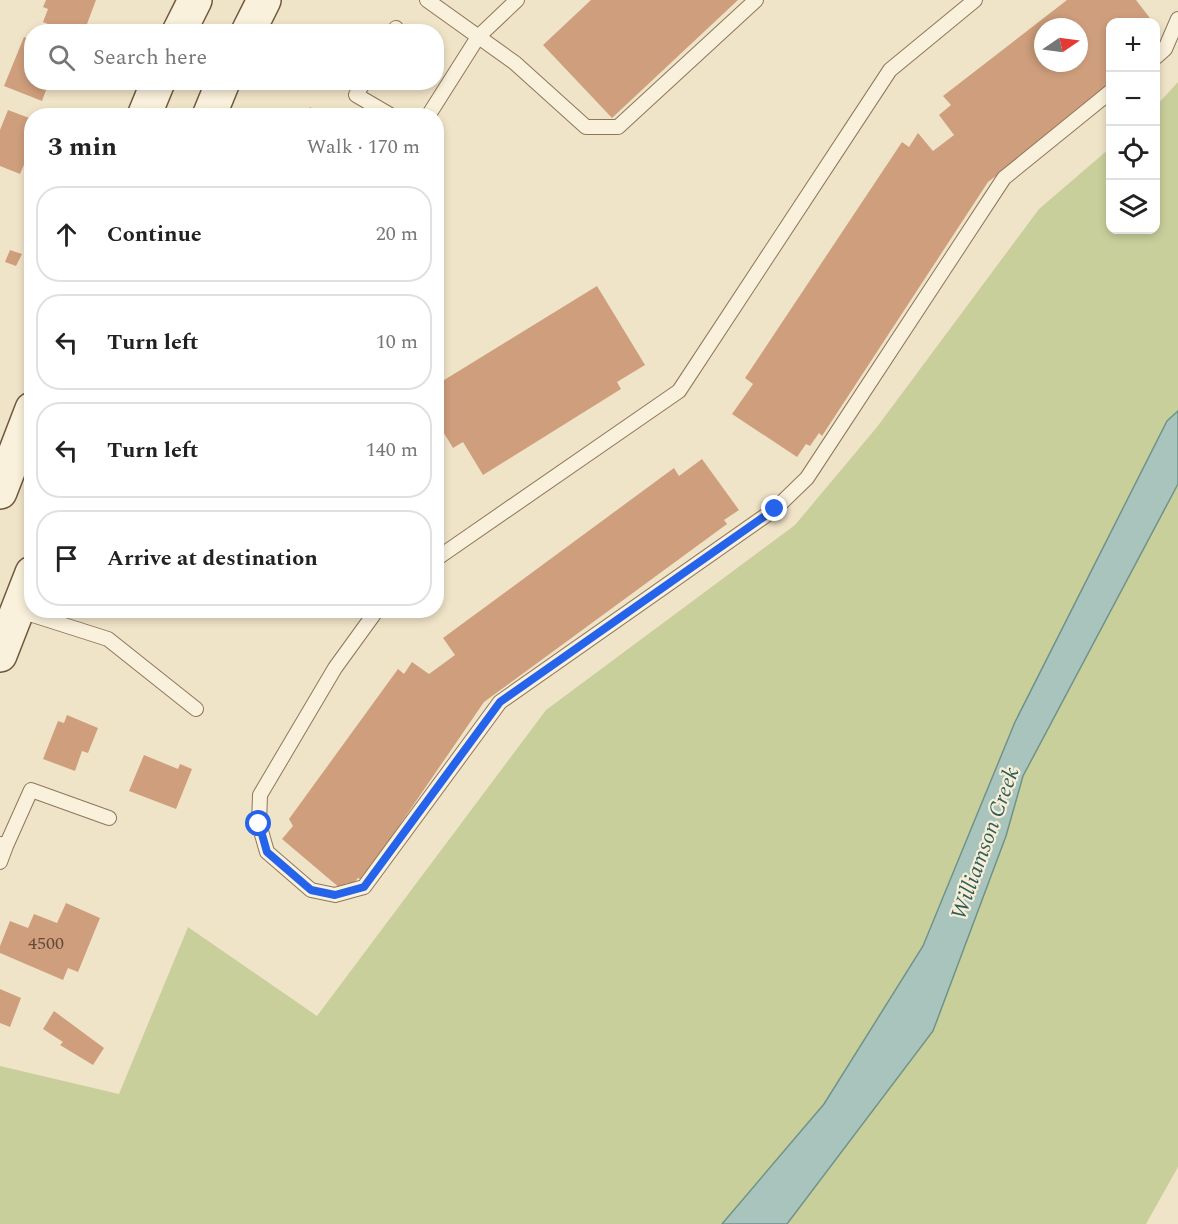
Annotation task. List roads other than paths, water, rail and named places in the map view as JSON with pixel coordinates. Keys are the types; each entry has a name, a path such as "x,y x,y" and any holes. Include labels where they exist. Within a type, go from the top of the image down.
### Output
{"main road":[{"path":"182,24 195,0"},
{"path":"252,24 264,0"},
{"path":"147,108 155,90"},
{"path":"212,108 220,90"},
{"path":"0,492 24,430"},
{"path":"0,655 24,593"}],"lane":[{"path":"427,0 514,63 586,127 618,128 756,0"},
{"path":"433,108 478,37 517,0"},
{"path":"444,553 679,391 890,70 975,0"},
{"path":"1160,53 1165,49 1178,19"},
{"path":"359,90 356,95 378,108"},
{"path":"371,618 335,668 260,795 259,824 267,852 311,890 335,895 364,887 500,702 775,509 807,478 1004,178 1106,96"},
{"path":"17,610 24,612"},
{"path":"42,618 108,639 196,709"},
{"path":"0,862 3,845 31,790 109,818"}],"water":[{"name":"Williamson Creek","path":"1178,411 1178,484 1023,776 1006,836 933,1031 787,1224 722,1224 824,1104 923,946 1015,722 1167,421"}]}
